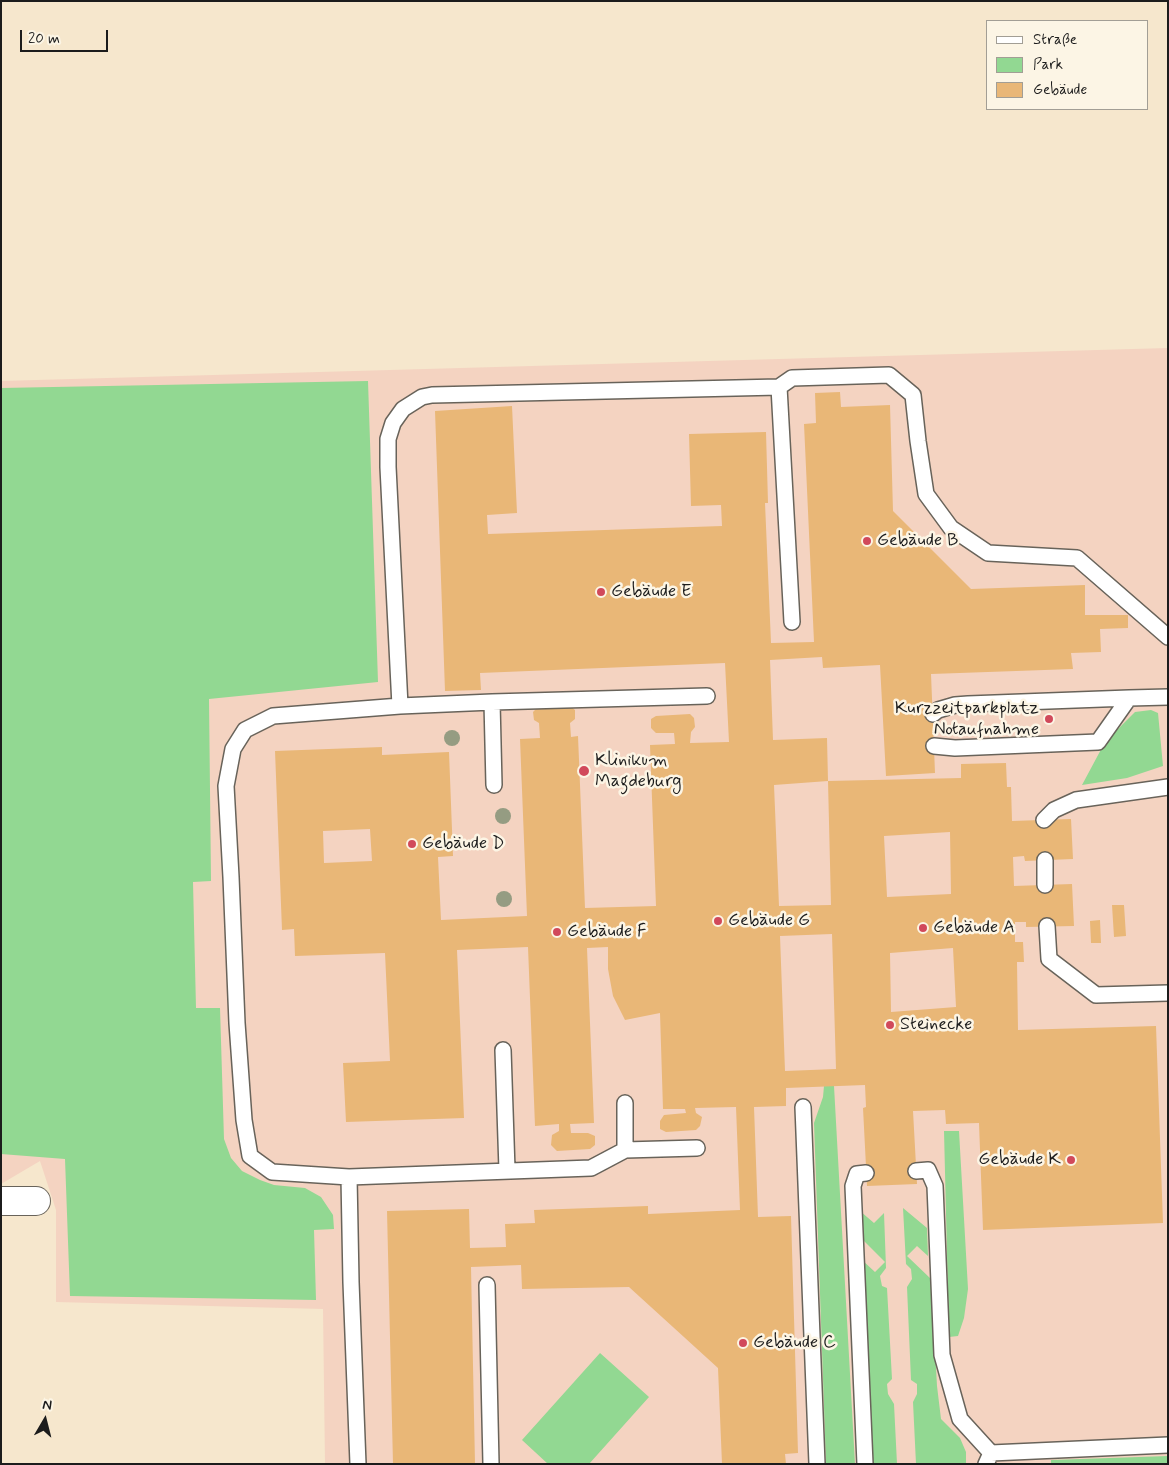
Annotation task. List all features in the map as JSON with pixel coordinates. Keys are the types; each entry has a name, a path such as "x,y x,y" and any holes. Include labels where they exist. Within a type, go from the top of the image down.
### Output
{"street":[{"path":"1,1201 36,1201"}],"lane":[{"path":"400,706 388,445 393,423 403,409 422,397 432,395 779,387 792,378 889,375 913,395 926,494 951,528 988,553 1077,558 1168,637"},
{"path":"779,387 792,622"},
{"path":"697,1148 625,1150 591,1168 349,1177 272,1172 250,1156 244,1120 237,1023 226,786 233,749 246,730 274,716 400,706 707,696"},
{"path":"933,714 938,710 954,705 1168,697"},
{"path":"934,746 955,748 1098,742 1129,698"},
{"path":"492,702 494,785"},
{"path":"1044,820 1054,810 1076,800 1168,787"},
{"path":"1044,860 1045,884"},
{"path":"1047,926 1048,959 1096,996 1168,993"},
{"path":"503,1050 506,1170"},
{"path":"625,1103 625,1150"},
{"path":"803,1107 817,1464"},
{"path":"916,1171 928,1170 935,1186 942,1355 960,1418 989,1458 1168,1445"},
{"path":"865,1464 853,1186 857,1174 866,1173"},
{"path":"349,1177 358,1464"},
{"path":"487,1285 491,1464"}],"shaded area":[{"name":"Klinikum Magdeburg","path":"1168,348 1168,1464 325,1464 323,1309 56,1302 56,1210 40,1161 1,1184 1,381"}],"green space":[{"path":"368,381 378,682 209,699 211,881 193,882 196,1008 220,1008 224,1139 231,1158 242,1171 274,1185 305,1188 321,1197 333,1215 334,1229 314,1230 316,1300 70,1296 65,1159 1,1154 1,388"},
{"path":"1151,710 1158,713 1163,766 1127,778 1082,785 1105,742 1135,712"},
{"path":"824,1086 834,1086 855,1464 826,1464 814,1123 823,1097"},
{"path":"944,1131 959,1131 968,1289 964,1318 958,1336 949,1337"},
{"path":"903,1208 927,1228 928,1256 917,1246 907,1256 931,1279 937,1386 941,1419 960,1438 966,1452 966,1464 916,1464 913,1402 917,1394 917,1384 911,1380 907,1287 912,1279 911,1269 906,1264"},
{"path":"860,1211 874,1223 884,1213 886,1268 880,1276 882,1286 887,1288 892,1379 887,1384 888,1394 894,1404 897,1464 872,1464 862,1260 875,1272 885,1262 861,1238"},
{"path":"600,1353 649,1397 589,1464 548,1464 522,1440"},
{"path":"1168,1456 1168,1464 1051,1464 1051,1460"}],"building":[{"path":"840,392 841,407 890,405 893,511 971,589 1085,585 1085,615 1128,615 1128,628 1100,629 1101,652 1071,653 1073,669 931,674 935,773 886,776 880,665 823,668 822,657 770,660 773,740 827,738 828,781 961,778 961,764 1006,763 1007,787 1011,787 1012,821 1071,819 1073,859 1025,861 1024,856 1013,857 1014,886 1072,884 1074,926 1026,927 1026,922 1015,922 1015,942 1023,942 1024,962 1017,962 1018,1030 1156,1026 1163,1223 983,1230 979,1123 946,1124 945,1110 913,1111 917,1184 867,1186 863,1108 866,1107 865,1085 786,1088 786,1106 754,1107 758,1217 791,1216 798,1453 785,1454 786,1464 722,1464 718,1368 629,1287 522,1289 521,1265 471,1267 475,1464 393,1464 387,1211 469,1209 470,1248 506,1247 505,1224 535,1223 534,1210 648,1206 648,1214 740,1210 736,1107 695,1108 696,1113 702,1117 700,1126 696,1130 666,1132 660,1129 660,1121 664,1115 686,1113 685,1109 663,1109 660,1013 625,1020 613,996 608,969 608,947 587,948 594,1123 570,1124 571,1133 588,1133 595,1136 595,1145 590,1149 557,1151 551,1145 552,1135 559,1131 559,1124 535,1126 528,947 457,950 464,1118 346,1122 343,1063 390,1061 385,953 295,956 294,929 282,930 275,751 382,747 382,755 449,752 453,856 438,857 441,920 527,916 520,739 540,738 539,723 534,720 533,712 537,708 571,707 575,710 575,719 570,723 571,737 578,736 585,908 656,906 650,745 675,744 674,733 656,733 651,728 651,719 656,716 690,714 694,718 695,727 691,732 690,743 729,742 725,663 480,673 481,690 445,691 435,411 512,406 517,513 487,515 488,534 722,526 721,505 691,506 689,434 766,432 768,503 765,503 771,643 814,642 804,424 816,423 815,393","holes":["828,781 831,905 779,906 774,785","370,829 372,861 324,863 323,831","950,832 951,894 887,897 884,836","832,934 836,1069 785,1071 780,936","953,948 956,1007 891,1012 890,953"]},
{"path":"1112,905 1124,905 1126,936 1114,937"},
{"path":"1100,920 1101,943 1091,943 1090,921"}],"place":[{"name":"Gebäude B","path":"867,541"},
{"name":"Gebäude E","path":"601,592"},
{"name":"Kurzzeitparkplatz Notaufnahme","path":"1049,719"},
{"name":"Klinikum Magdeburg","path":"584,771"},
{"name":"Gebäude D","path":"412,844"},
{"name":"Gebäude G","path":"718,921"},
{"name":"Gebäude A","path":"923,928"},
{"name":"Gebäude F","path":"557,932"},
{"name":"Steinecke","path":"890,1025"},
{"name":"Gebäude K","path":"1071,1160"},
{"name":"Gebäude C","path":"743,1343"}]}
